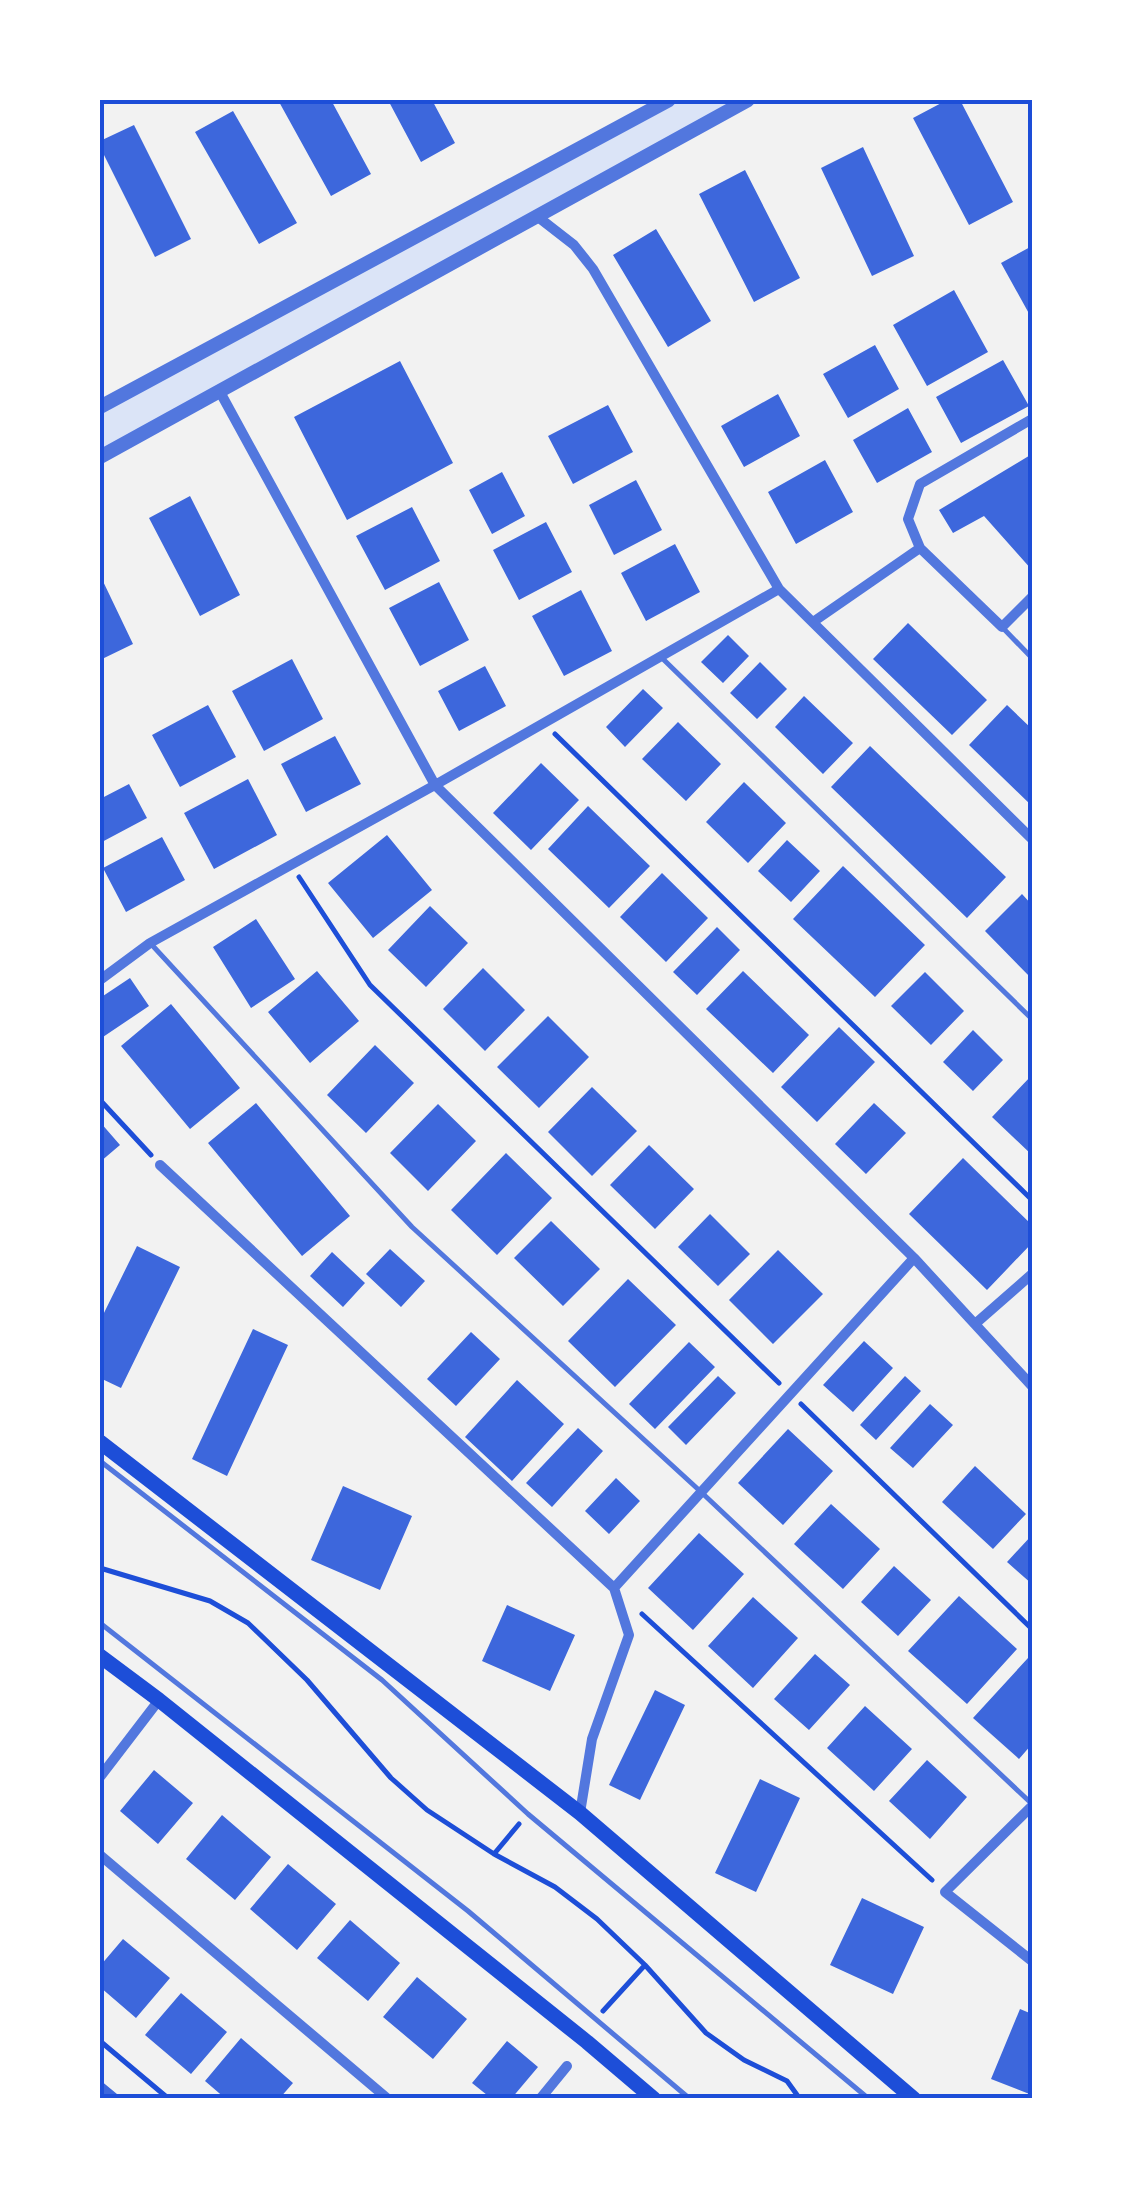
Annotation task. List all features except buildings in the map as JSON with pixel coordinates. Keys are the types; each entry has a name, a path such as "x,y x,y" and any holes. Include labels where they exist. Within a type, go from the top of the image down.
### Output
{"main road":[{"path":"100,1442 580,1813 914,2099"},
{"path":"100,1656 654,2099"}],"street":[{"path":"100,407 669,100"},
{"path":"100,457 748,100"},
{"path":"538,217 574,244 593,269 780,589 1032,839"},
{"path":"220,392 435,785 914,1258 1032,1386"},
{"path":"1032,419 920,484 908,519 920,548 1002,627 1032,597"},
{"path":"813,622 920,548"},
{"path":"100,980 150,943 780,589"},
{"path":"160,1165 614,1588 629,1635 592,1739 580,1813"},
{"path":"614,1588 914,1258"},
{"path":"974,1324 1032,1274"},
{"path":"100,1777 159,1700"},
{"path":"1032,1806 945,1892 1032,1961"},
{"path":"100,1855 388,2099"},
{"path":"540,2099 567,2066"}],"lane":[{"path":"1002,627 1032,658"},
{"path":"660,656 1032,1019"},
{"path":"150,943 412,1227 700,1491 1032,1806"},
{"path":"100,1461 382,1680 528,1814 868,2099"},
{"path":"100,1623 468,1911 690,2099"}],"path":[{"path":"544,723 1032,1200"},
{"path":"291,864 370,985 1032,1629"},
{"path":"100,1100 160,1165"},
{"path":"100,1568 210,1602 248,1623 307,1680 392,1778 427,1810 494,1854 556,1887 644,1964 706,2033 744,2060 787,2081 800,2099"},
{"path":"642,1614 945,1892"},
{"path":"494,1854 528,1814"},
{"path":"596,2019 644,1964"},
{"path":"100,2041 169,2099"}],"shaded area":[{"path":"683,100 735,100 100,452 100,414"}]}
